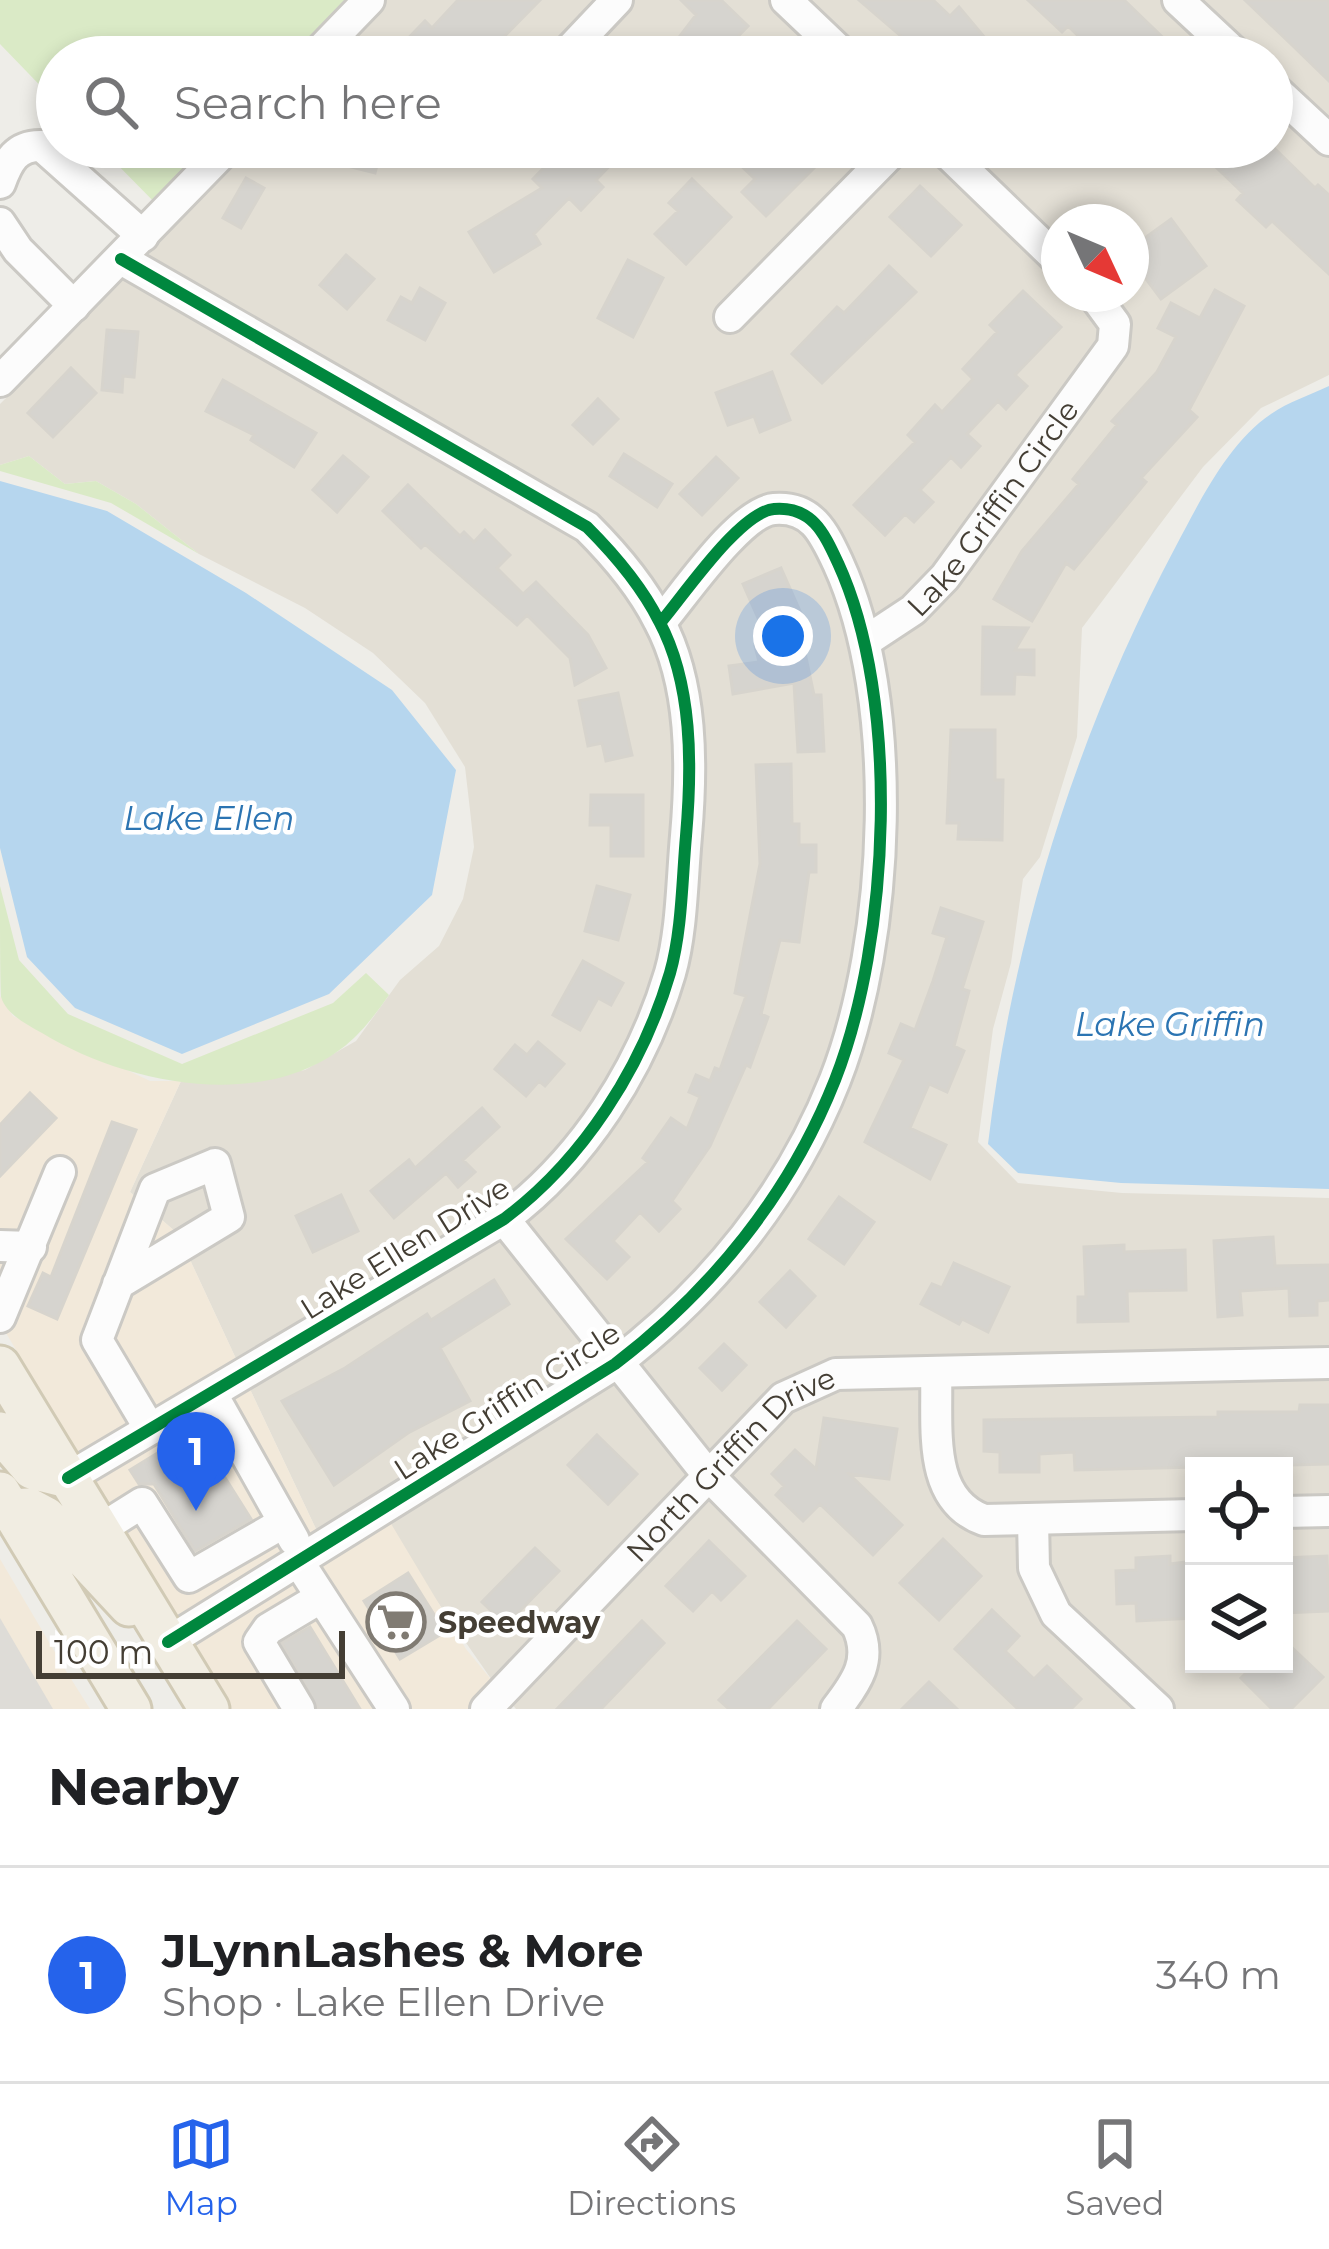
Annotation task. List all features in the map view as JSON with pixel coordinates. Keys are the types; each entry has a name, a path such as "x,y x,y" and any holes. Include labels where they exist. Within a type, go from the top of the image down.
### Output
{"main road":[{"path":"0,1366 209,1709"},
{"path":"0,1432 32,1469 68,1478"},
{"path":"5,1500 46,1517 95,1574 168,1642"},
{"path":"5,1500 131,1709"}],"street":[{"path":"334,36 369,0"},
{"path":"583,36 617,0"},
{"path":"786,0 824,36"},
{"path":"1178,0 1217,36"},
{"path":"1293,107 1329,140"},
{"path":"0,183 14,154 27,145 36,146"},
{"path":"67,168 143,236"},
{"path":"0,381 208,168"},
{"path":"730,316 875,168"},
{"path":"962,168 1041,244"},
{"path":"0,224 18,250 74,306"},
{"name":"Lake Ellen Drive","path":"68,1478 503,1219 542,1190 579,1148 646,1038 671,969 690,797 680,676 661,622 621,561 554,505 121,259"},
{"name":"Lake Griffin Circle","path":"168,1642 615,1364 667,1324 732,1255 808,1139 836,1078 857,1012 875,879 878,718 866,640 913,610 945,577 1113,346 1114,324 1106,312"},
{"path":"661,622 746,521 769,509 795,510 823,531 866,640"},
{"path":"0,1317 60,1172"},
{"path":"503,1219 708,1475 857,1626 867,1646 865,1661 836,1709"},
{"path":"0,1246 32,1247"},
{"path":"118,1284 97,1340 150,1430"},
{"name":"North Griffin Drive","path":"486,1709 783,1398 812,1381 836,1373 1329,1363"},
{"path":"936,1374 941,1474 948,1494 964,1513 984,1520 1185,1515"},
{"path":"212,1394 320,1598 394,1709"},
{"path":"100,1529 142,1502 188,1577 283,1523"},
{"path":"1293,1512 1329,1511"},
{"path":"1033,1520 1034,1568 1049,1603 1158,1709"},
{"path":"132,1583 174,1554"},
{"path":"297,1708 261,1649 260,1636 320,1598"}],"shaded area":[{"path":"385,0 600,0 566,36 351,36"},
{"path":"634,0 771,0 809,36 599,36"},
{"path":"801,0 1163,0 1202,36 839,36"},
{"path":"1194,0 1329,0 1329,126 1293,92 1293,36 1233,36"},
{"path":"1293,122 1329,155 1329,375 1261,408 1203,467 1082,628 1077,737 1040,857 1023,879 1011,963 993,1029 978,1142 1018,1183 1122,1193 1329,1198 1329,1351 814,1365 798,1372 708,1458 631,1366 676,1332 868,1015 879,650 1130,330 1120,312 1149,312 1149,204 1041,204 1041,229 978,168 1293,168"},
{"path":"224,168 859,168 715,315 732,332 892,168 947,168 1041,258 1041,312 1095,312 1103,326 1102,341 936,569 905,601 871,623 799,500 661,603 631,556 139,257"},
{"path":"123,273 580,536 647,620 668,677 678,795 660,965 636,1032 607,1084 569,1141 496,1210 238,1363 178,1234 130,1192 181,1081 233,1082 305,1070 356,1041 400,980 439,946 463,899 474,847 465,767 425,703 373,653 305,608 199,554 136,504 96,481 65,484 29,456 0,465 0,404 10,394 8,390"},
{"path":"773,520 793,521 814,537 855,644 868,789 864,877 846,1008 798,1133 722,1248 659,1315 616,1348 519,1223 682,974 673,626 755,530"},
{"path":"0,996 13,1016 150,1081 181,1081 130,1192 178,1234 238,1363 80,1457 0,1323"},
{"path":"502,1234 598,1360 328,1528 316,1529 248,1385"},
{"path":"1329,1374 1329,1500 1293,1501 1293,1457 1185,1457 1185,1504 984,1509 952,1473 947,1385"},
{"path":"613,1378 693,1473 494,1683 382,1522"},
{"path":"248,1385 316,1529 328,1528 179,1622 92,1478"},
{"path":"839,1385 925,1385 930,1473 1022,1531 1024,1570 1143,1709 851,1709 876,1674 880,1657 724,1476 790,1407"},
{"path":"709,1491 848,1632 854,1657 829,1699 819,1709 516,1709 510,1702"},
{"path":"390,1522 466,1649 494,1683 470,1709 232,1709 191,1642"},
{"path":"1329,1522 1329,1709 1174,1709 1065,1607 1052,1587 1044,1530 1185,1526 1185,1673 1293,1673 1293,1523"},
{"path":"0,1559 66,1671 90,1709 0,1709"},
{"path":"0,1618 53,1709 0,1709"}],"green space":[{"path":"0,0 369,0 334,36 36,36 36,81 0,44"},
{"path":"121,168 208,168 165,213"},
{"path":"29,456 65,484 96,481 136,504 199,554 111,503 0,471 0,465"},
{"path":"0,886 19,960 68,1014 182,1064 333,1003 366,973 389,995 345,1046 308,1068 276,1079 207,1084 136,1073 71,1049 8,1009 1,997"}],"water":[{"name":"Lake Griffin","path":"1329,386 1329,1189 1121,1183 1018,1173 988,1144 999,1066 1032,912 1108,689 1176,546 1228,457 1271,414"},
{"name":"Lake Ellen","path":"0,481 107,511 246,593 392,690 456,770 432,895 329,994 182,1054 75,1008 27,957 0,848"}],"building":[{"path":"458,0 540,0 505,36 410,36 425,21 432,28"},
{"path":"681,0 721,0 748,26 738,36 680,36 696,15"},
{"path":"859,0 933,0 950,16 959,7 983,36 901,36"},
{"path":"1028,0 1124,0 1161,36 1078,36 1068,26 1062,32"},
{"path":"1245,0 1329,0 1329,81 1293,46 1293,36 1283,36"},
{"path":"1293,167 1329,195 1329,274 1272,221 1266,227 1237,200 1243,193 1217,168"},
{"path":"544,168 608,168 596,180 603,187 581,210 569,198 534,234 540,244 494,272 469,232 542,188 533,179"},
{"path":"743,168 814,168 766,216 742,192 755,179"},
{"path":"246,178 264,188 241,228 223,218"},
{"path":"692,179 731,217 686,264 655,234 678,211 669,203"},
{"path":"920,186 961,225 931,256 890,217"},
{"path":"1171,219 1206,266 1161,299 1149,283 1149,235"},
{"path":"346,255 374,279 347,309 320,285"},
{"path":"628,260 663,278 633,337 598,318"},
{"path":"889,266 916,292 822,383 792,354 837,307 844,313"},
{"path":"420,288 445,303 425,340 388,320 401,297 412,303"},
{"path":"1215,290 1244,306 1189,410 1197,417 1141,478 1146,482 1074,569 1066,563 1032,621 994,599 1022,551 1079,484 1073,479 1117,425 1112,421 1157,372 1176,337 1158,328 1171,303 1200,318"},
{"path":"1023,291 1061,327 1015,375 1027,386 1006,409 998,401 967,434 980,446 961,467 951,457 920,490 933,502 914,522 905,514 885,535 854,505 915,442 908,435 935,405 942,412 973,379 963,369 997,332 990,325"},
{"path":"107,330 138,332 134,377 123,376 122,392 102,390"},
{"path":"71,368 96,393 53,437 28,413"},
{"path":"772,372 790,420 760,432 754,416 728,425 716,393"},
{"path":"223,380 316,433 294,467 251,440 254,435 206,411"},
{"path":"598,399 618,419 593,444 573,425"},
{"path":"624,454 672,484 657,507 610,476"},
{"path":"343,456 368,477 337,512 313,490"},
{"path":"716,457 738,478 702,515 680,494"},
{"path":"408,485 460,536 464,532 474,542 485,530 510,555 497,568 523,594 536,582 588,635 606,668 575,685 570,658 527,615 517,625 425,544 421,548 383,511"},
{"path":"781,568 803,618 798,620 814,695 821,695 824,751 798,752 794,683 733,694 729,666 759,662 755,646 769,643 743,584"},
{"path":"983,627 1028,628 1015,650 1034,650 1034,675 1015,674 1014,694 982,694"},
{"path":"618,693 632,755 606,761 602,743 588,746 579,701"},
{"path":"951,730 995,730 995,780 1003,780 1002,840 958,839 959,823 947,823"},
{"path":"791,764 792,824 799,824 799,845 816,845 816,872 809,872 799,942 780,940 761,1014 768,1017 750,1067 746,1065 710,1146 672,1201 680,1209 659,1231 640,1212 613,1241 629,1257 607,1279 566,1239 648,1162 643,1158 671,1118 687,1129 700,1097 689,1092 696,1075 710,1081 715,1068 720,1070 746,996 735,993 760,864 756,765"},
{"path":"591,795 643,795 643,856 611,856 611,825 590,825"},
{"path":"597,886 630,895 618,940 585,931"},
{"path":"941,908 983,922 962,989 969,991 954,1046 964,1051 947,1092 929,1084 910,1128 946,1145 930,1179 865,1142 904,1060 889,1053 901,1024 915,1030 933,981 947,937 933,933"},
{"path":"583,961 623,983 611,1005 598,998 580,1030 553,1015"},
{"path":"538,1042 564,1064 545,1086 539,1081 526,1096 495,1069 515,1045 527,1055"},
{"path":"30,1093 56,1118 0,1176 0,1125"},
{"path":"482,1108 499,1127 463,1160 475,1172 458,1187 446,1173 394,1218 371,1191 409,1160 415,1168"},
{"path":"112,1122 136,1130 57,1319 28,1306 43,1273 51,1277"},
{"path":"341,1195 358,1231 313,1252 296,1216"},
{"path":"839,1197 874,1222 844,1264 809,1239"},
{"path":"1273,1237 1275,1266 1329,1265 1329,1300 1317,1301 1317,1315 1290,1316 1289,1288 1240,1291 1242,1315 1218,1317 1214,1241"},
{"path":"1124,1245 1124,1252 1185,1250 1186,1290 1127,1291 1128,1321 1078,1322 1078,1297 1086,1297 1084,1247"},
{"path":"954,1263 1009,1287 988,1332 962,1319 959,1324 921,1304 932,1284 942,1288"},
{"path":"790,1271 815,1296 786,1327 760,1302"},
{"path":"494,1280 509,1304 440,1348 470,1401 408,1433 334,1485 282,1401 345,1368 427,1314 431,1320"},
{"path":"724,1344 746,1365 722,1390 700,1368"},
{"path":"1300,1405 1329,1405 1329,1464 1293,1465 1293,1457 1185,1457 1185,1467 1075,1470 1074,1452 1039,1454 1039,1472 1000,1472 1000,1452 984,1451 984,1420 1299,1412"},
{"path":"824,1418 897,1429 889,1479 849,1474 902,1525 873,1555 820,1504 803,1521 776,1495 784,1486 772,1474 795,1450 816,1469"},
{"path":"195,1430 251,1519 195,1551 154,1484 139,1484 130,1470"},
{"path":"597,1435 637,1474 608,1504 568,1465"},
{"path":"943,1539 981,1576 939,1620 900,1583"},
{"path":"709,1541 745,1576 721,1600 712,1591 693,1611 666,1586"},
{"path":"535,1548 559,1571 506,1625 482,1602"},
{"path":"1170,1556 1170,1564 1185,1562 1185,1618 1137,1621 1136,1603 1117,1604 1116,1571 1136,1570 1136,1558"},
{"path":"1327,1556 1329,1611 1293,1613 1293,1558"},
{"path":"408,1573 445,1632 400,1659 364,1601"},
{"path":"992,1610 1019,1636 1005,1651 1034,1679 1047,1666 1081,1699 1071,1709 1018,1709 955,1649"},
{"path":"642,1621 664,1643 601,1709 557,1709"},
{"path":"797,1621 826,1649 768,1709 729,1709 719,1700"},
{"path":"310,1627 360,1709 318,1709 282,1643"},
{"path":"1293,1649 1323,1677 1291,1709 1272,1709 1241,1678 1246,1673 1293,1673"},
{"path":"929,1682 957,1709 902,1709"}],"cycle path":[{"path":"68,1478 504,1219 559,1169 606,1110 658,1008 677,940 688,810 688,726 670,645 636,583 587,527 121,259"},
{"path":"168,1642 615,1364 715,1272 771,1200 817,1122 854,1023 877,891 879,750 872,682 858,619 822,532 798,512 774,509 760,514 729,539 661,622"}],"place":[{"name":"JLynnLashes & More","path":"196,1511"},
{"name":"Speedway","path":"396,1622"}]}
